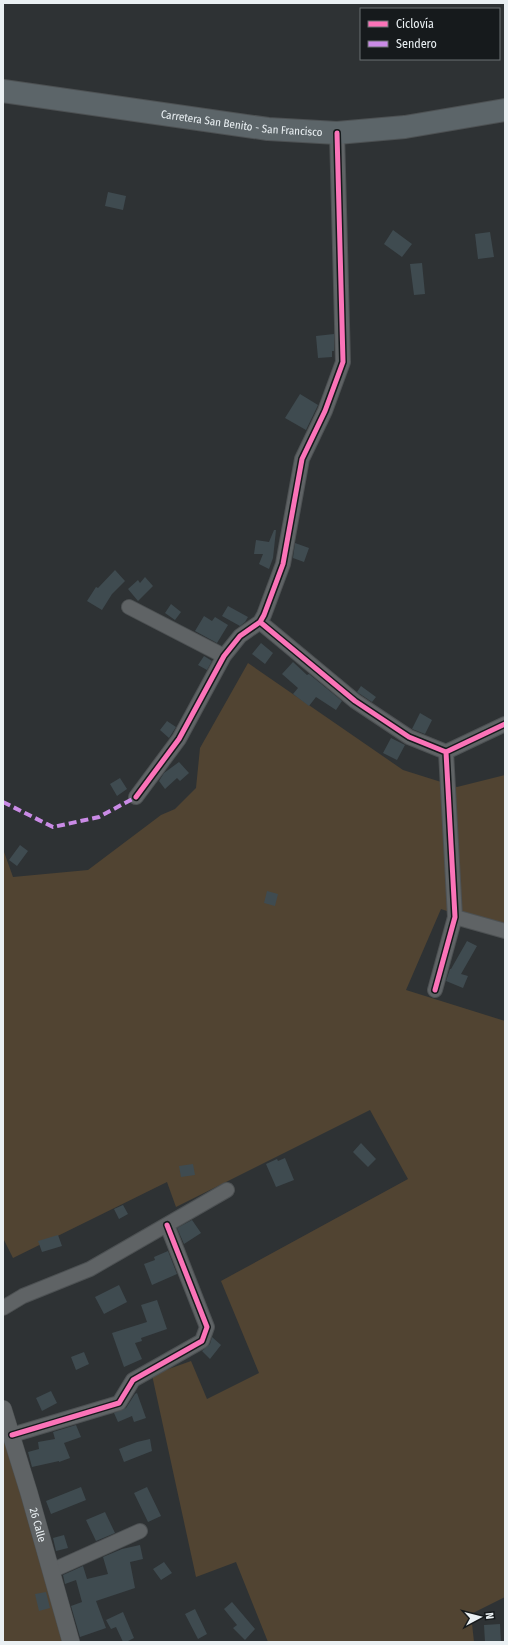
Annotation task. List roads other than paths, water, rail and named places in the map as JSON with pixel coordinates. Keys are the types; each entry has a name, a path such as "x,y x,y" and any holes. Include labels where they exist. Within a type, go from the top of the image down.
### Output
{"main road":[{"name":"Carretera San Benito - San Francisco","path":"3,91 268,129 337,133 405,127 505,110"}],"street":[{"path":"136,796 179,739 224,656 240,636 260,622 283,564 302,459 325,411 343,362 337,133"},
{"path":"129,607 224,656"},
{"path":"260,622 354,701 409,737 446,752 505,724"},
{"path":"435,990 455,917 446,752"},
{"path":"455,917 505,931"},
{"path":"3,1308 23,1296 90,1269 227,1190"},
{"path":"12,1436 120,1403 134,1380 202,1341 207,1327 167,1225"},
{"name":"26 Calle","path":"3,1409 71,1642"},
{"path":"51,1571 140,1531"}]}
